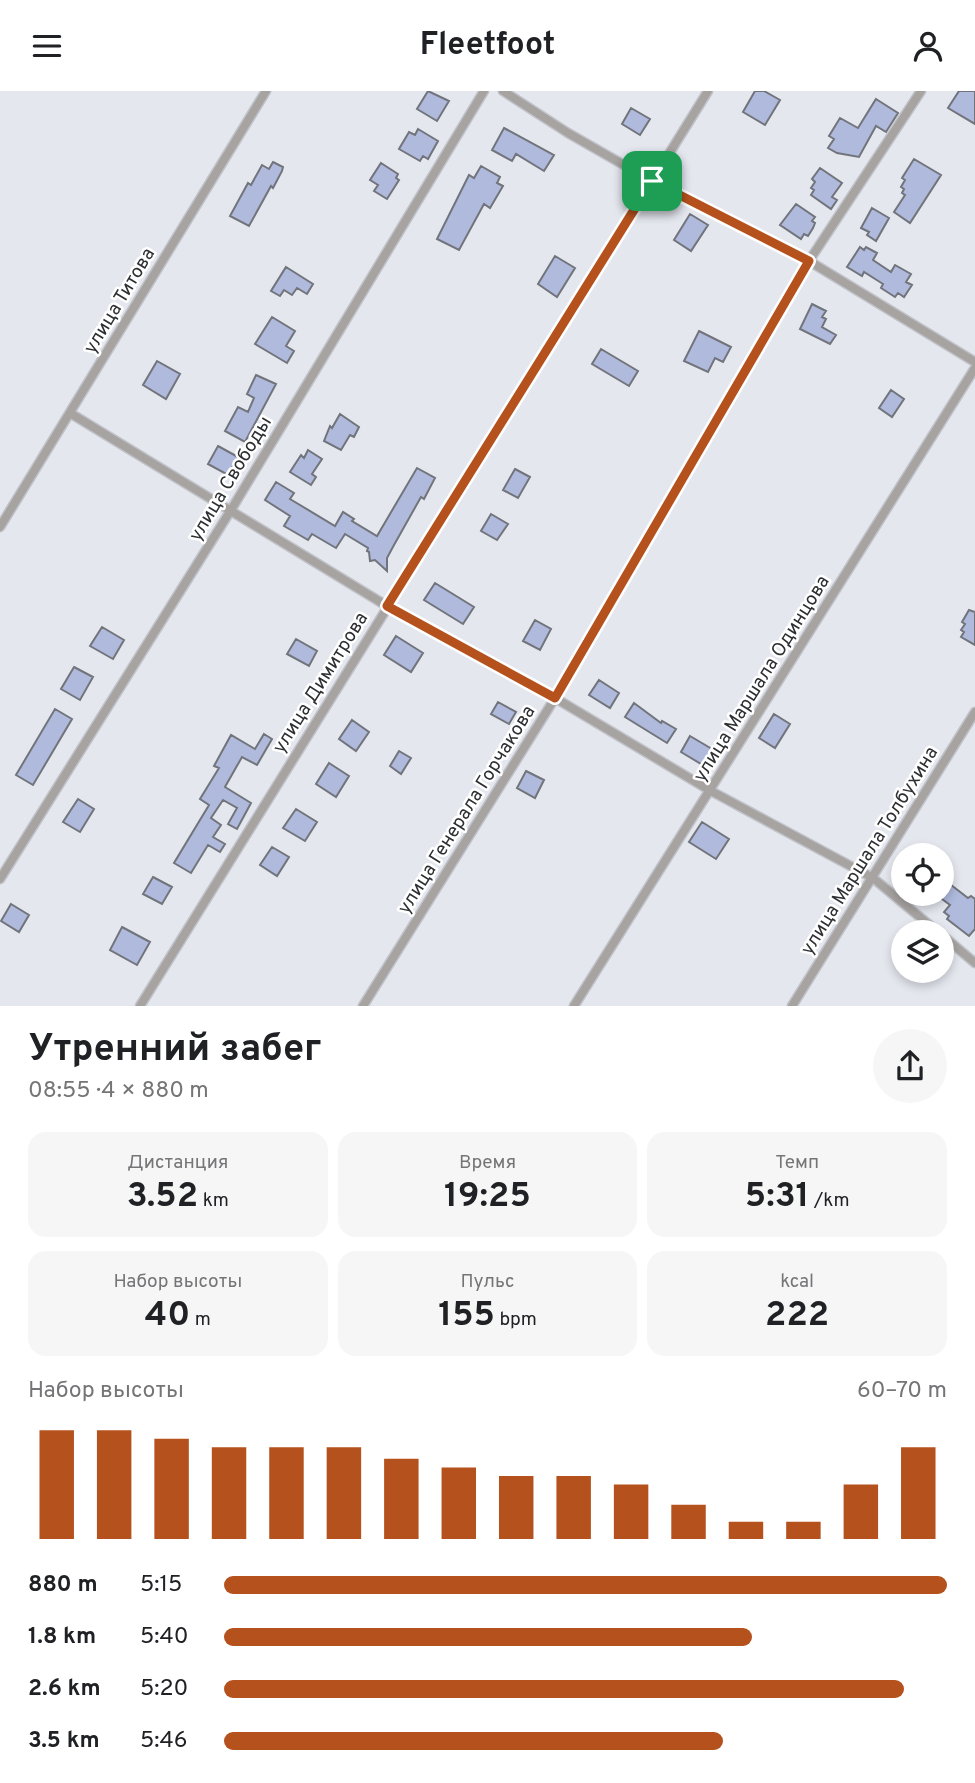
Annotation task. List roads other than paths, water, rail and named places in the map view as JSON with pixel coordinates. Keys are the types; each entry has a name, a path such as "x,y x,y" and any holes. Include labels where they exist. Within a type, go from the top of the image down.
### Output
{"street":[{"name":"улица Титова","path":"0,527 266,91"},
{"name":"улица Свободы","path":"0,880 231,510 484,91"},
{"path":"503,91 568,133 652,181 809,261 975,362"},
{"name":"улица Димитрова","path":"139,1006 708,91"},
{"name":"улица Генерала Горчакова","path":"363,1006 555,698 809,261 921,91"},
{"name":"улица Маршала Одинцова","path":"574,1006 975,369"},
{"path":"70,413 387,606 555,698 711,791 873,878 923,920"},
{"name":"улица Маршала Толбухина","path":"792,1006 975,712"},
{"path":"954,946 975,963"}]}
